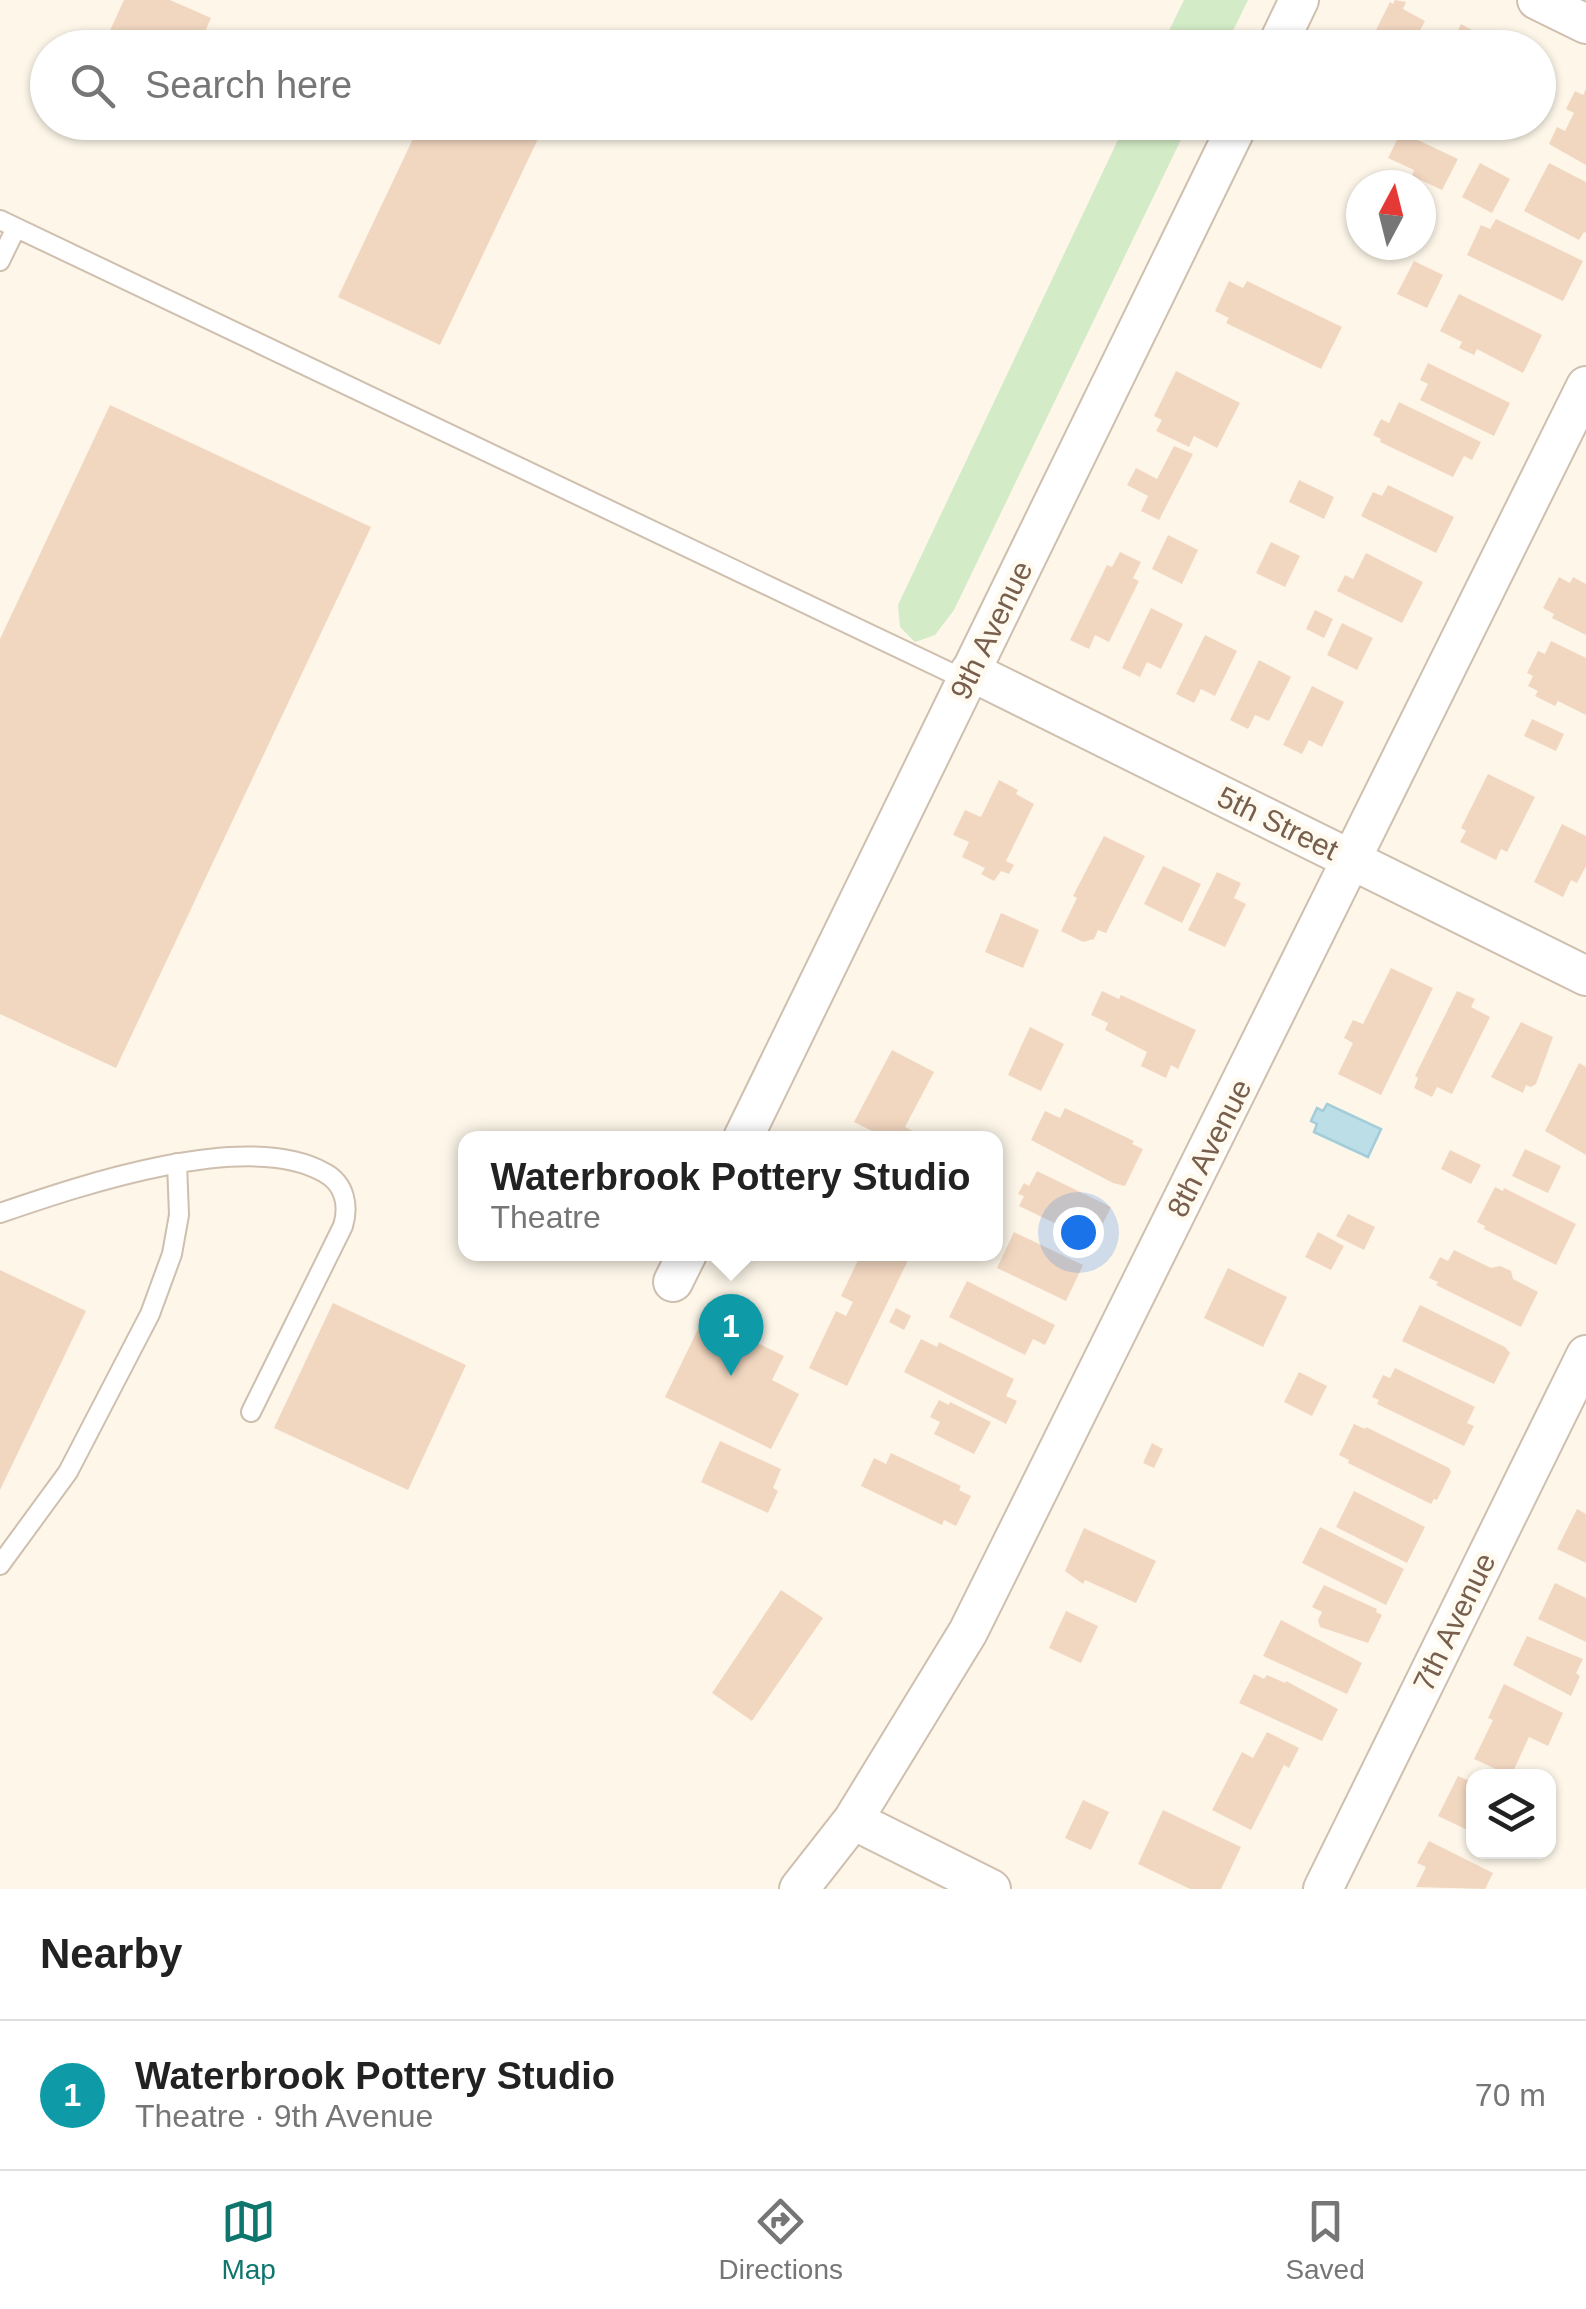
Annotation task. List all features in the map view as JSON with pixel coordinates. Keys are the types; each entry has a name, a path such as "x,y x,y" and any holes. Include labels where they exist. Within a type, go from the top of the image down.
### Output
{"street":[{"path":"1285,30 1299,0"},
{"path":"1538,0 1586,24"},
{"name":"9th Avenue","path":"746,1131 1230,140"},
{"name":"8th Avenue","path":"798,1889 854,1820 968,1632 1586,386"},
{"name":"5th Street","path":"968,676 1354,860 1586,976"},
{"name":"7th Avenue","path":"1323,1889 1586,1356"},
{"path":"854,1820 991,1889"}],"lane":[{"path":"0,261 8,224 968,676"},
{"path":"0,1213 134,1172 178,1164 244,1158 285,1160 327,1173 337,1181 345,1197 346,1216 251,1412"},
{"path":"0,1565 68,1472 150,1314 172,1254 179,1214 178,1164"}],"green space":[{"path":"1184,0 1248,0 1233,30 1169,30"},
{"path":"1118,140 1181,140 954,610 935,635 915,642 900,627 898,605"}],"water":[{"path":"1327,1104 1381,1129 1368,1157 1314,1132 1317,1124 1311,1121 1317,1108 1323,1111"}],"building":[{"path":"124,0 170,0 211,18 206,30 110,30"},
{"path":"1395,0 1406,2 1403,9 1425,21 1420,30 1376,30 1390,2"},
{"path":"1586,89 1586,165 1549,144 1556,140 1557,127 1565,131 1574,113 1566,109 1575,91 1583,95"},
{"path":"412,140 537,140 440,345 338,297"},
{"path":"1397,140 1418,140 1458,159 1442,190 1436,187 1436,170 1414,170 1388,158"},
{"path":"1480,163 1510,179 1492,213 1462,197"},
{"path":"1549,163 1586,182 1586,233 1579,240 1524,211"},
{"path":"1496,219 1583,261 1563,301 1467,255 1481,225 1490,229"},
{"path":"1414,261 1443,275 1427,308 1397,294"},
{"path":"1229,281 1243,288 1247,281 1342,327 1321,369 1226,323 1229,318 1215,311"},
{"path":"1459,294 1542,335 1523,373 1477,349 1474,355 1459,348 1462,342 1440,331"},
{"path":"1428,363 1510,403 1494,436 1420,400 1428,384 1420,380"},
{"path":"1176,371 1240,403 1217,448 1194,436 1189,447 1156,431 1162,420 1154,416"},
{"path":"1399,402 1481,442 1472,460 1464,456 1453,477 1380,442 1373,435 1381,419 1389,423"},
{"path":"110,405 371,527 116,1068 0,1014 0,639"},
{"path":"1174,446 1193,454 1159,520 1141,511 1148,496 1127,485 1136,468 1157,479"},
{"path":"1299,480 1334,497 1324,519 1289,502"},
{"path":"1388,485 1454,517 1436,553 1361,516 1373,492 1382,496"},
{"path":"1168,535 1198,550 1182,584 1152,569"},
{"path":"1271,542 1300,556 1285,587 1256,573"},
{"path":"1120,552 1141,562 1133,578 1139,581 1109,642 1095,635 1089,649 1070,640 1107,565 1112,567"},
{"path":"1366,553 1423,582 1402,623 1337,591 1345,575 1353,579"},
{"path":"1559,577 1570,583 1573,577 1586,584 1586,635 1552,618 1554,614 1543,608"},
{"path":"1151,608 1183,624 1161,669 1147,662 1140,677 1122,668"},
{"path":"1315,610 1333,619 1324,638 1306,629"},
{"path":"1342,623 1373,638 1357,670 1327,655"},
{"path":"1205,635 1237,651 1215,696 1201,689 1194,703 1176,694"},
{"path":"1551,641 1586,658 1586,715 1558,701 1555,706 1535,696 1538,691 1528,686 1533,676 1527,673 1538,651 1545,654"},
{"path":"1259,660 1291,677 1269,721 1255,715 1248,729 1230,720"},
{"path":"1312,686 1344,702 1322,747 1309,740 1302,754 1283,745"},
{"path":"1532,719 1564,734 1556,751 1524,736"},
{"path":"1488,774 1535,797 1507,852 1501,849 1496,860 1460,842 1466,831 1461,828"},
{"path":"999,780 1034,804 1006,861 1014,865 1009,874 1001,871 994,881 981,874 985,868 962,857 969,842 953,835 965,810 981,817"},
{"path":"1562,824 1586,836 1586,866 1577,883 1571,880 1563,897 1534,882"},
{"path":"1104,836 1145,856 1106,933 1098,930 1094,939 1083,942 1061,931 1077,898 1073,896"},
{"path":"1163,866 1201,884 1182,923 1144,904"},
{"path":"1217,872 1241,883 1234,898 1246,904 1225,947 1188,930"},
{"path":"1001,913 1039,930 1023,968 985,952"},
{"path":"1391,968 1433,988 1381,1095 1338,1074 1353,1043 1344,1038 1353,1020 1363,1024"},
{"path":"1102,991 1119,999 1121,995 1196,1030 1178,1069 1171,1065 1166,1078 1141,1066 1147,1052 1105,1030 1108,1023 1091,1015"},
{"path":"1457,991 1475,999 1471,1007 1490,1017 1452,1094 1437,1087 1432,1097 1414,1088 1418,1078 1415,1076"},
{"path":"1521,1022 1553,1037 1536,1084 1526,1085 1523,1093 1491,1077"},
{"path":"1030,1027 1064,1044 1041,1091 1008,1075"},
{"path":"892,1050 934,1072 905,1127 913,1131 872,1131 854,1122"},
{"path":"1579,1063 1586,1067 1586,1155 1545,1131"},
{"path":"1065,1108 1143,1149 1125,1186 1031,1140 1045,1111 1060,1118"},
{"path":"1525,1149 1561,1166 1548,1193 1512,1176"},
{"path":"1450,1150 1481,1165 1471,1184 1441,1169"},
{"path":"1037,1171 1111,1207 1094,1242 1019,1206 1024,1196 1018,1194 1024,1183 1029,1186"},
{"path":"1495,1187 1576,1224 1556,1265 1477,1222"},
{"path":"1348,1214 1375,1227 1364,1250 1336,1236"},
{"path":"1014,1232 1083,1265 1066,1301 997,1268"},
{"path":"1318,1232 1344,1246 1331,1270 1305,1257"},
{"path":"1454,1250 1491,1268 1500,1266 1511,1271 1513,1279 1538,1292 1521,1327 1429,1278 1440,1257 1448,1261"},
{"path":"858,1261 908,1261 847,1386 809,1368 836,1311 846,1316 853,1302 841,1296"},
{"path":"1228,1268 1287,1297 1263,1347 1204,1318"},
{"path":"0,1270 86,1311 0,1490"},
{"path":"967,1281 1055,1325 1045,1345 1033,1339 1025,1355 949,1317"},
{"path":"333,1303 466,1365 408,1490 274,1428"},
{"path":"1420,1305 1505,1347 1510,1353 1494,1384 1402,1341"},
{"path":"896,1308 911,1316 904,1330 889,1322"},
{"path":"704,1317 784,1356 772,1380 799,1394 771,1449 665,1397"},
{"path":"921,1339 937,1347 939,1342 1014,1379 1006,1396 1017,1401 1006,1424 904,1372"},
{"path":"1395,1368 1475,1407 1467,1423 1474,1426 1464,1446 1377,1404 1379,1400 1372,1397 1383,1375 1390,1378"},
{"path":"1299,1372 1327,1386 1312,1416 1284,1402"},
{"path":"939,1400 991,1422 974,1454 934,1434 940,1422 930,1417"},
{"path":"1354,1424 1449,1468 1451,1472 1437,1500 1431,1504 1339,1455"},
{"path":"720,1441 781,1469 773,1488 778,1491 768,1513 701,1482"},
{"path":"1152,1443 1163,1449 1154,1468 1143,1463"},
{"path":"891,1453 961,1486 959,1490 971,1496 956,1526 944,1520 942,1525 861,1486 874,1458 886,1464"},
{"path":"1354,1491 1425,1527 1407,1563 1336,1527"},
{"path":"1577,1509 1586,1514 1586,1563 1557,1549"},
{"path":"1320,1527 1404,1569 1386,1605 1302,1563"},
{"path":"1084,1528 1156,1561 1136,1603 1085,1580 1083,1584 1065,1571"},
{"path":"1555,1583 1586,1598 1586,1642 1538,1619"},
{"path":"1324,1585 1377,1609 1382,1615 1368,1643 1320,1627 1322,1612 1312,1607"},
{"path":"781,1590 823,1618 752,1721 712,1693"},
{"path":"1066,1611 1098,1626 1081,1663 1049,1648"},
{"path":"1281,1620 1362,1663 1347,1694 1263,1656"},
{"path":"1527,1636 1583,1659 1571,1696 1513,1665"},
{"path":"1254,1674 1286,1681 1338,1709 1322,1741 1239,1703"},
{"path":"1504,1684 1563,1713 1548,1746 1529,1737 1514,1769 1496,1769 1474,1759 1493,1720 1488,1718"},
{"path":"1267,1732 1299,1748 1289,1768 1284,1765 1251,1830 1212,1810 1242,1752 1253,1758"},
{"path":"1458,1776 1466,1780 1466,1829 1438,1816"},
{"path":"1083,1800 1109,1812 1091,1850 1065,1838"},
{"path":"1163,1810 1241,1847 1221,1889 1190,1889 1138,1864"},
{"path":"1429,1841 1493,1873 1485,1889 1416,1887 1426,1867 1417,1863"}],"place":[{"name":"Waterbrook Pottery Studio","path":"731,1376"}]}
